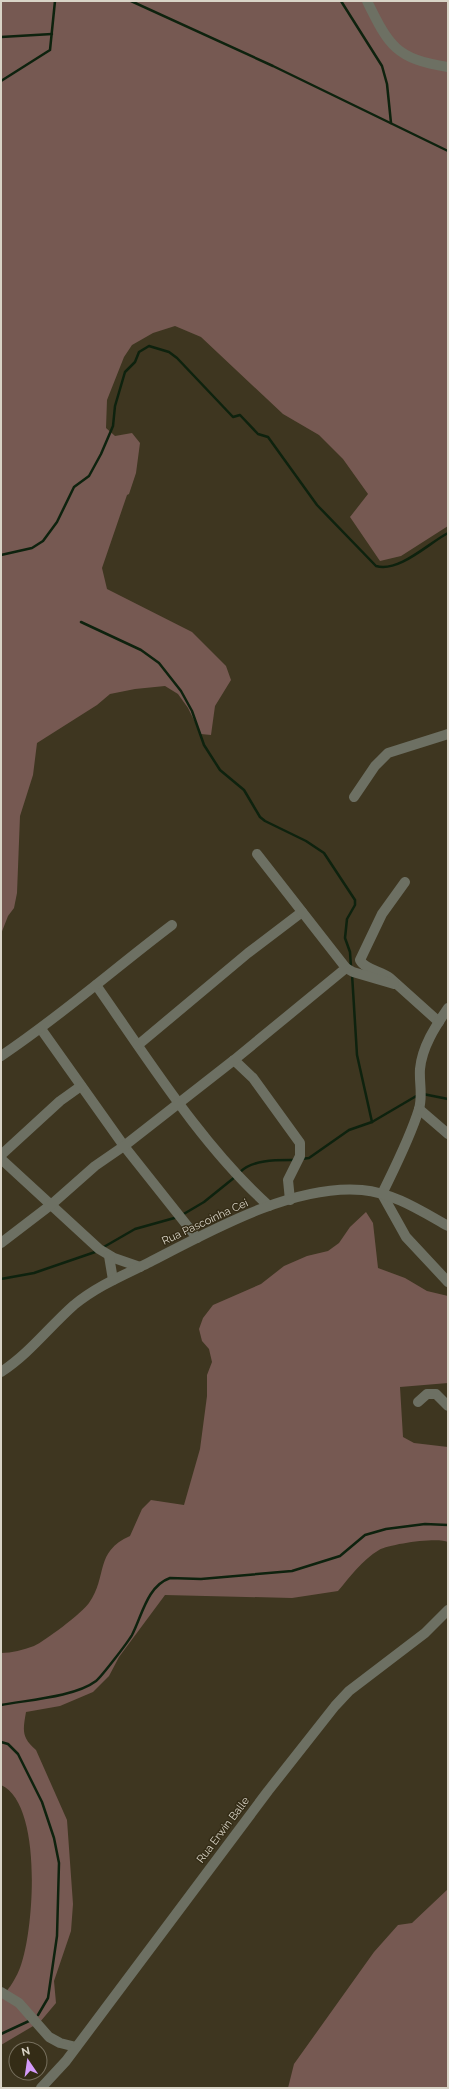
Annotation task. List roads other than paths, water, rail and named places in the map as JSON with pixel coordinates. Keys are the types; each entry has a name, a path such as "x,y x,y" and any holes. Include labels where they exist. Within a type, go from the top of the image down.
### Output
{"street":[{"path":"367,1 383,33 399,52 419,61 448,67"},
{"path":"354,797 375,766 388,753 448,734"},
{"path":"257,854 346,968 353,972 399,985"},
{"path":"405,882 382,914 360,960 363,965 384,973 439,1022"},
{"path":"138,1045 248,953 302,912"},
{"path":"1,1056 42,1029 172,925"},
{"path":"1,1243 52,1204 94,1166 124,1146 234,1060 346,968"},
{"path":"96,985 179,1102 231,1168 269,1206"},
{"path":"448,1008 432,1033 421,1063 422,1097 419,1109 394,1170 382,1194 406,1237 448,1282"},
{"path":"42,1029 124,1146 197,1238"},
{"path":"234,1060 253,1078 300,1143 300,1156 288,1180 290,1200"},
{"path":"1,1155 60,1101 81,1086"},
{"path":"419,1109 448,1134"},
{"path":"1,1159 52,1204 89,1240 109,1256 140,1267"},
{"name":"Rua Pascoinha Cei","path":"1,1372 18,1361 74,1305 113,1280 197,1238 269,1206 325,1191 362,1190 402,1200 448,1226"},
{"path":"109,1256 113,1280"},
{"path":"418,1402 427,1394 436,1394 448,1406"},
{"name":"Rua Erwin Balle","path":"42,2088 76,2047 268,1791 335,1706 349,1691 425,1633 448,1610"},
{"path":"1,1992 19,2003 49,2037 60,2043 76,2047"}],"waterway":[{"path":"1,81 50,50 55,1"},
{"path":"131,1 273,66 448,151"},
{"path":"341,1 382,66 387,84 391,123"},
{"path":"1,37 52,34"},
{"path":"1,555 32,548 43,541 57,522 74,487 89,476 101,454 113,426 115,406 125,372 135,362 139,352 149,346 169,352 177,358 233,417 240,415 258,434 268,437 317,505 376,566 385,567 404,561 448,533"},
{"path":"81,622 141,650 159,663 181,691 192,711 204,745 220,770 244,790 260,817 265,821 306,841 324,853 355,900 355,905 347,919 345,938 350,952 351,967"},
{"path":"352,974 357,1055 372,1122"},
{"path":"423,1094 448,1099"},
{"path":"301,1159 309,1158 349,1130 372,1122 418,1095"},
{"path":"240,1172 245,1168 259,1162 296,1160"},
{"path":"182,1215 204,1202 235,1177"},
{"path":"102,1248 135,1229 178,1217"},
{"path":"1,1279 34,1273 98,1251"},
{"path":"1,1705 76,1691 96,1681 115,1659 132,1635 146,1602 156,1588 162,1582 170,1578 201,1579 292,1571 340,1556 365,1535 386,1529 425,1524 448,1525"},
{"path":"1,1742 8,1744 18,1754 42,1802 54,1838 59,1863 57,1936 48,1998 38,2015"},
{"path":"1,2034 29,2021"}]}
